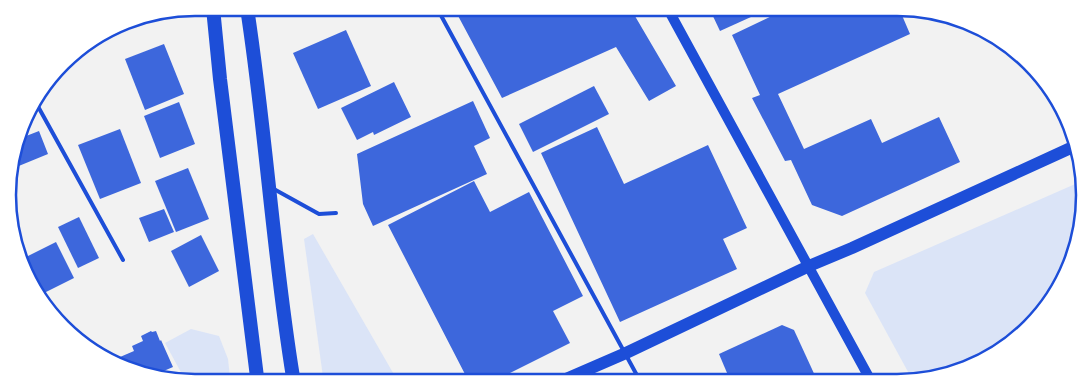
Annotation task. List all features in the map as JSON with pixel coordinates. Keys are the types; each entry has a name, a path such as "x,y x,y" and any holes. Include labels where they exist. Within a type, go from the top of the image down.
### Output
{"highway":[{"path":"214,16 221,89 257,374"},
{"path":"248,16 258,76 285,325 293,374"}],"main road":[{"path":"671,16 868,374"},
{"path":"578,374 626,354 809,266 1070,148"}],"lane":[{"path":"441,16 636,374"},
{"path":"39,108 123,260"},
{"path":"270,187 318,214 336,213"}],"shaded area":[{"path":"1075,184 1075,207 1070,241 1062,263 1046,294 1031,313 1006,337 986,350 965,360 943,368 909,373 865,293 874,272"},
{"path":"313,234 394,374 323,374 304,239"},
{"path":"191,329 219,336 228,359 230,374 181,373 165,343"}],"building":[{"path":"458,16 635,16 676,86 649,101 616,47 502,98"},
{"path":"713,16 753,16 720,31"},
{"path":"772,16 902,16 910,34 778,94 804,149 871,119 882,143 939,117 960,162 842,216 812,205 791,160 785,161 752,98 760,95 732,35"},
{"path":"346,30 371,86 318,109 293,53"},
{"path":"164,44 184,94 145,110 125,59"},
{"path":"394,82 411,117 374,135 373,132 357,140 341,108"},
{"path":"594,86 609,114 533,152 519,124"},
{"path":"473,101 490,138 474,146 487,174 373,226 363,204 357,154"},
{"path":"179,102 195,144 160,158 144,116"},
{"path":"597,127 624,184 708,145 747,228 723,239 737,269 620,322 541,153"},
{"path":"120,129 141,183 100,199 78,145"},
{"path":"39,131 48,154 19,166 22,149 27,136"},
{"path":"188,168 209,219 176,232 155,181"},
{"path":"474,181 490,212 529,192 583,296 553,311 570,343 508,374 465,374 388,225"},
{"path":"164,209 174,232 149,242 139,218"},
{"path":"79,217 99,258 78,268 58,227"},
{"path":"201,235 219,271 189,287 171,251"},
{"path":"56,242 74,278 45,292 28,256"},
{"path":"782,325 794,330 814,374 727,374 719,354"},
{"path":"151,331 156,331 173,367 164,371 149,368 120,357 134,351 132,346 143,341 141,336"}]}
